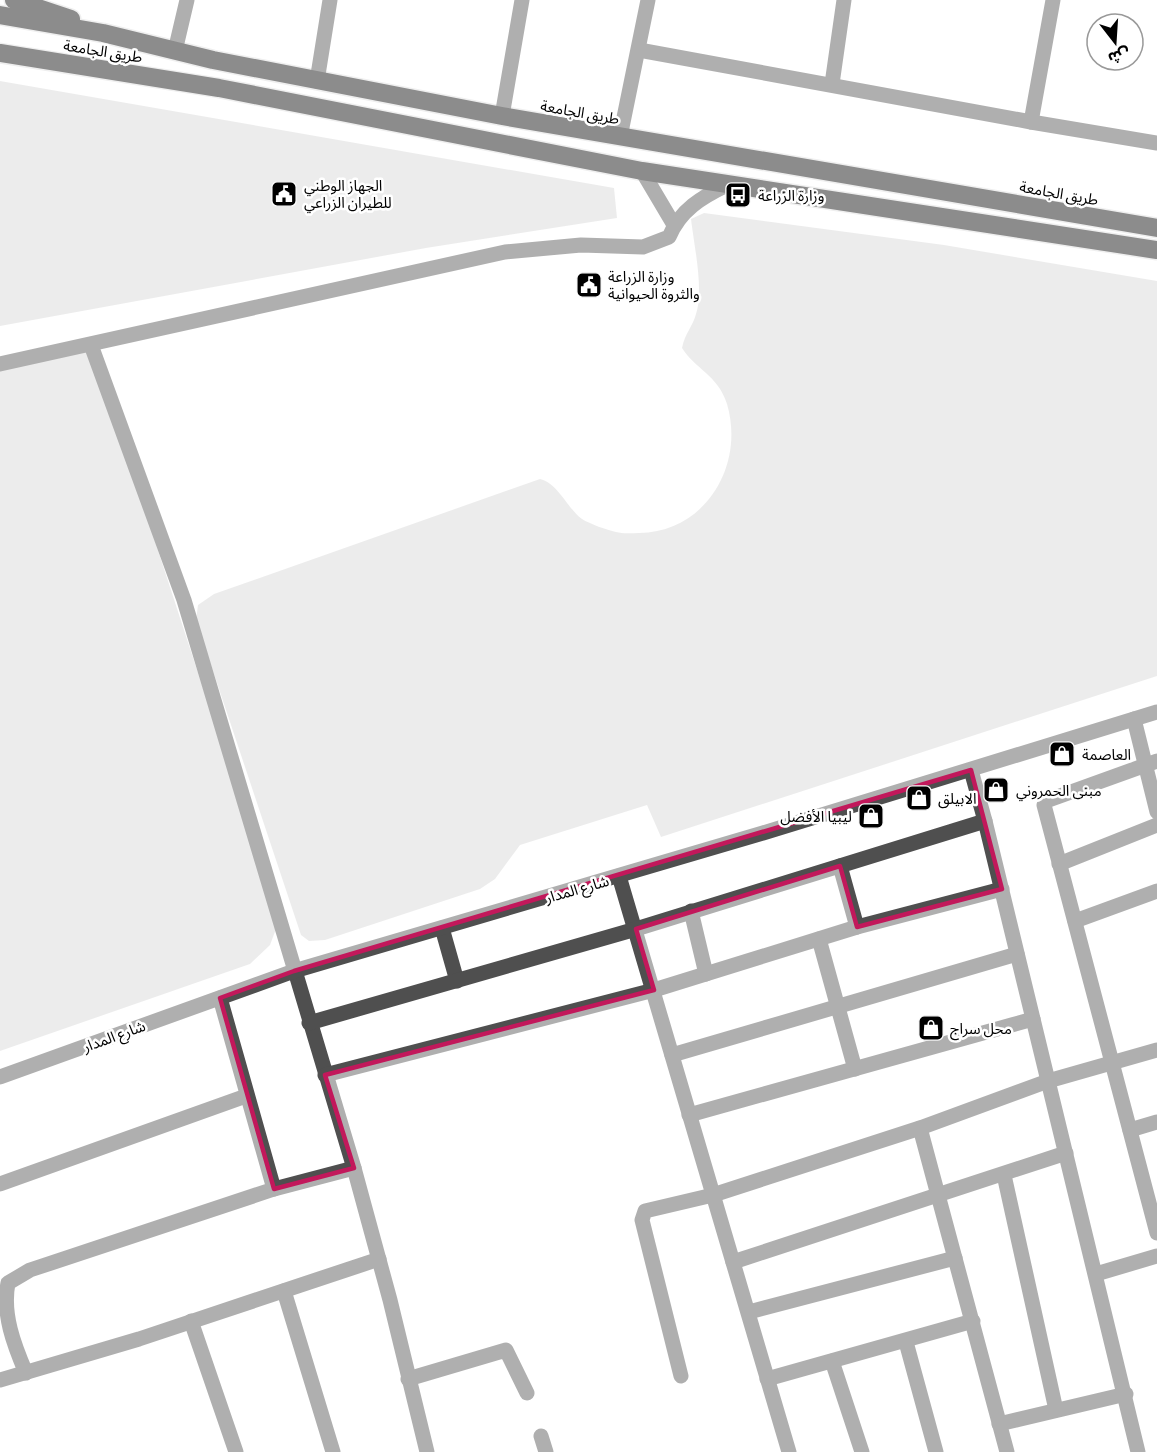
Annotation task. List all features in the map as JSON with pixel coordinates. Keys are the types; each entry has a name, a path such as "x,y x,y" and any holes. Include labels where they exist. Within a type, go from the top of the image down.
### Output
{"highway":[{"path":"14,0 62,15 103,33"},
{"name":"طريق الجامعة","path":"0,15 103,33 175,51 317,81 502,116 1157,228"},
{"name":"طريق الجامعة","path":"0,53 219,88 642,171 1157,250"},
{"path":"1116,221 1157,221"}],"street":[{"path":"175,51 187,0"},
{"path":"317,81 330,0"},
{"path":"502,116 522,0"},
{"path":"620,137 648,0"},
{"path":"832,84 844,0"},
{"path":"1031,123 1053,0"},
{"path":"639,50 832,84 1031,123 1157,143"},
{"path":"642,171 674,225"},
{"path":"0,364 505,252 581,245 643,247 669,237 674,225 700,198 727,185"},
{"path":"91,345 184,600 354,1168 427,1452"},
{"name":"شارع المدار","path":"0,1077 294,971 619,876 1157,712"},
{"path":"1134,719 1151,763 1157,812"},
{"path":"1151,763 1046,801 1044,805 1130,1130 1151,1185 1157,1233"},
{"path":"971,770 1034,1019 1138,1452"},
{"path":"309,1023 636,929 985,821"},
{"path":"1059,864 1157,825"},
{"path":"840,867 857,927"},
{"path":"619,876 789,1452"},
{"path":"325,1075 654,990 857,927 1002,889"},
{"path":"1075,921 1157,891"},
{"path":"691,911 706,974"},
{"path":"442,928 457,981"},
{"path":"819,939 855,1069"},
{"path":"672,1055 1017,954"},
{"path":"220,998 274,1189"},
{"path":"689,1115 1034,1019"},
{"path":"681,1376 642,1220 645,1211 654,1207 713,1195 920,1128 1048,1081 1157,1050"},
{"path":"0,1184 246,1096"},
{"path":"1130,1130 1157,1122"},
{"path":"920,1128 1007,1452"},
{"path":"733,1262 939,1197 1066,1153"},
{"path":"26,1372 15,1348 4,1300 8,1284 30,1270 274,1189 354,1168"},
{"path":"1004,1175 1056,1410"},
{"path":"1096,1274 1157,1256"},
{"path":"749,1312 955,1258"},
{"path":"0,1380 379,1260"},
{"path":"284,1291 333,1452"},
{"path":"191,1321 236,1452"},
{"path":"767,1379 906,1342 973,1321"},
{"path":"906,1342 936,1452"},
{"path":"408,1380 506,1350 527,1394"},
{"path":"832,1361 862,1452"},
{"path":"999,1424 1125,1394"},
{"path":"541,1436 546,1452"}],"highlighted area":[{"path":"971,770 1002,889 857,927 840,866 636,929 654,990 325,1075 354,1168 274,1189 220,998 294,971"}],"shaded area":[{"path":"0,81 614,188 617,218 426,248 0,326"},
{"path":"704,213 944,245 1157,281 1157,676 661,837 647,805 520,845 495,879 480,889 325,940 309,941 301,935 196,620 198,605 214,594 540,479 552,485 582,519 619,533 663,530 684,521 701,508 715,491 725,471 730,450 731,427 723,394 682,348 696,314 699,293 698,267 691,219"},
{"path":"91,345 279,921 270,945 250,964 0,1051 0,364"}],"place":[{"name":"الجهاز الوطني للطيران الزراعي","path":"284,194"},
{"name":"وزارة الزراعة","path":"738,195"},
{"name":"وزارة الزراعة والثروة الحيوانية","path":"589,285"},
{"name":"العاصمة","path":"1062,754"},
{"name":"مبنى الحمروني","path":"996,790"},
{"name":"الابيلق","path":"919,798"},
{"name":"ليبيا الأفضل","path":"871,816"},
{"name":"محل سراج","path":"931,1028"}]}
